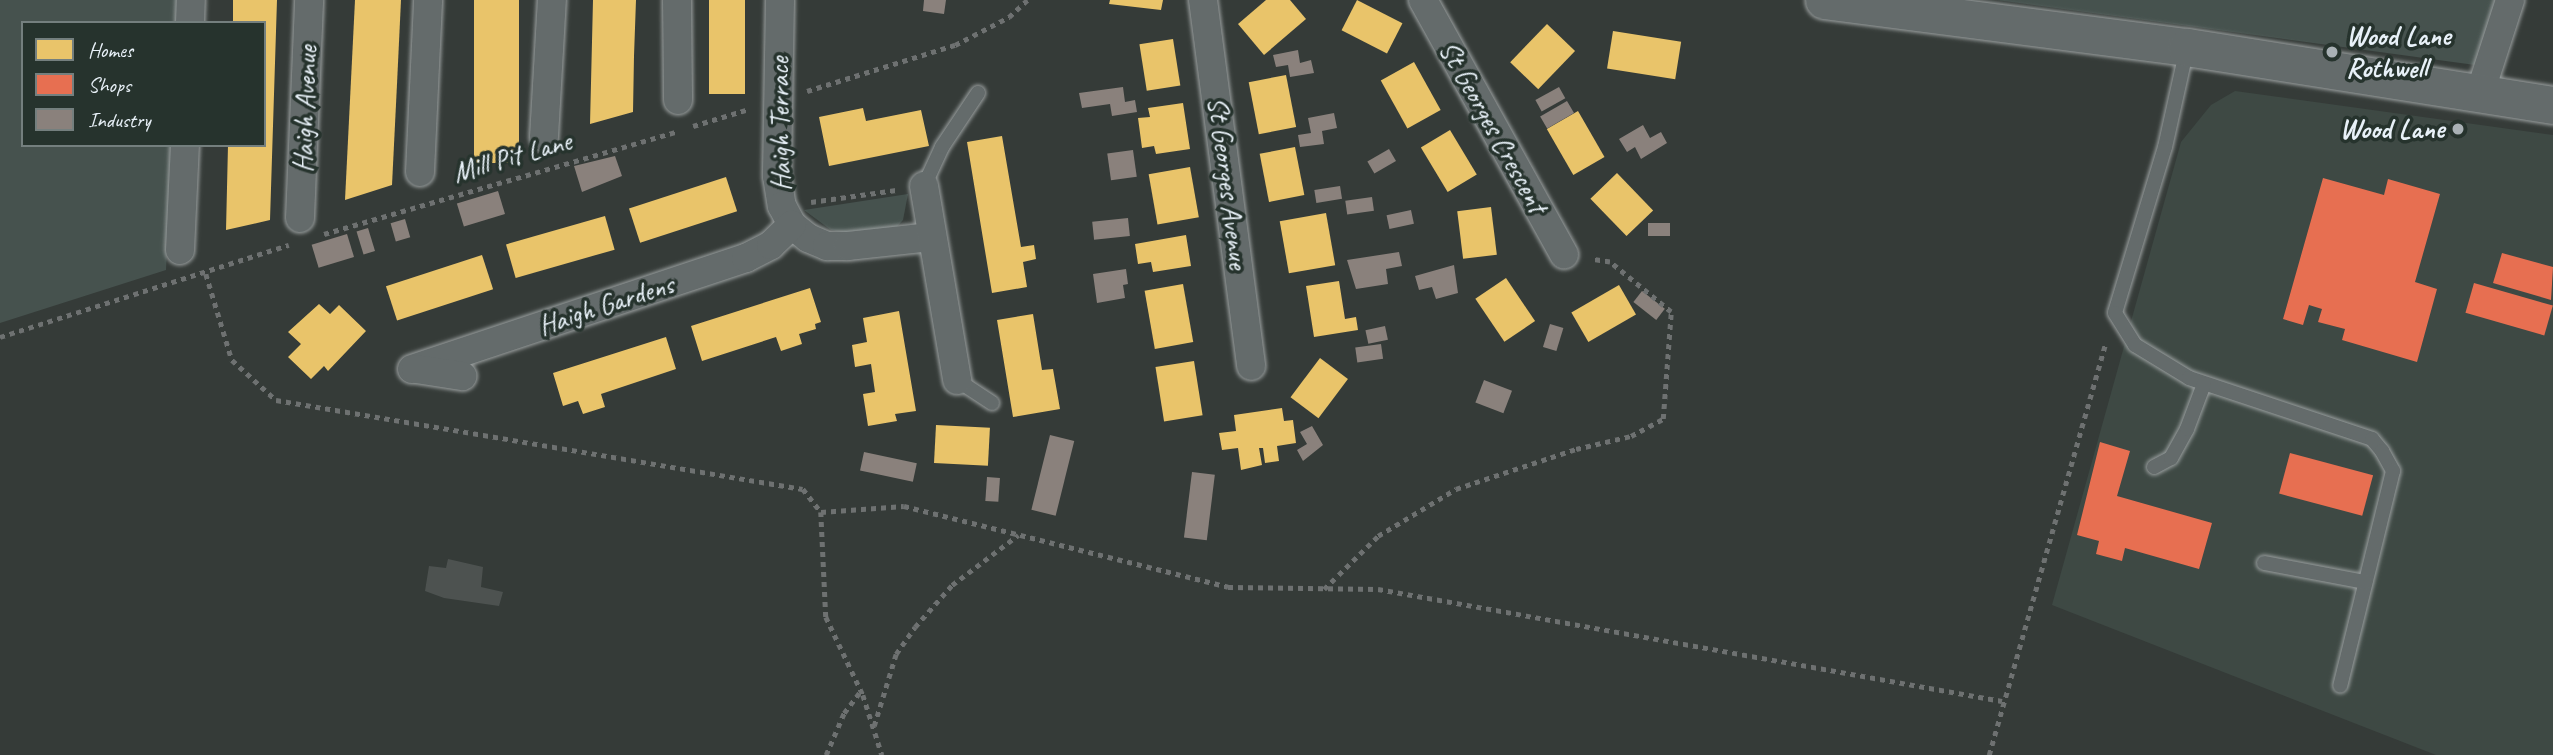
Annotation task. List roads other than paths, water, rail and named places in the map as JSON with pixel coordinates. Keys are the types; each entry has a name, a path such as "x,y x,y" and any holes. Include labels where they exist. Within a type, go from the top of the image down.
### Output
{"street":[{"path":"190,21 191,0"},
{"name":"Haigh Avenue","path":"304,233 309,0"},
{"path":"420,172 428,0"},
{"path":"544,137 552,0"},
{"path":"677,0 678,100"},
{"name":"Haigh Terrace","path":"780,0 776,101 777,176 787,216 808,238 827,246 931,237"},
{"name":"St Georges Avenue","path":"1203,0 1251,366"},
{"name":"St Georges Crescent","path":"1423,0 1564,254"},
{"path":"1824,0 2187,47 2553,105"},
{"path":"2480,93 2510,0"},
{"path":"180,250 185,147"},
{"path":"924,186 957,380"},
{"name":"Haigh Gardens","path":"462,376 406,368 746,258 771,245 787,216"}],"lane":[{"path":"2187,47 2165,147 2115,313 2135,345 2189,379 2372,439 2382,451 2393,471 2340,686"},
{"path":"924,186 942,147 978,93"},
{"path":"957,380 992,403"},
{"path":"2154,467 2171,458 2187,429 2204,384"},
{"path":"2264,563 2365,582"}],"place":[{"name":"Wood Lane Rothwell","path":"2332,52"},
{"name":"Wood Lane","path":"2458,129"}]}
